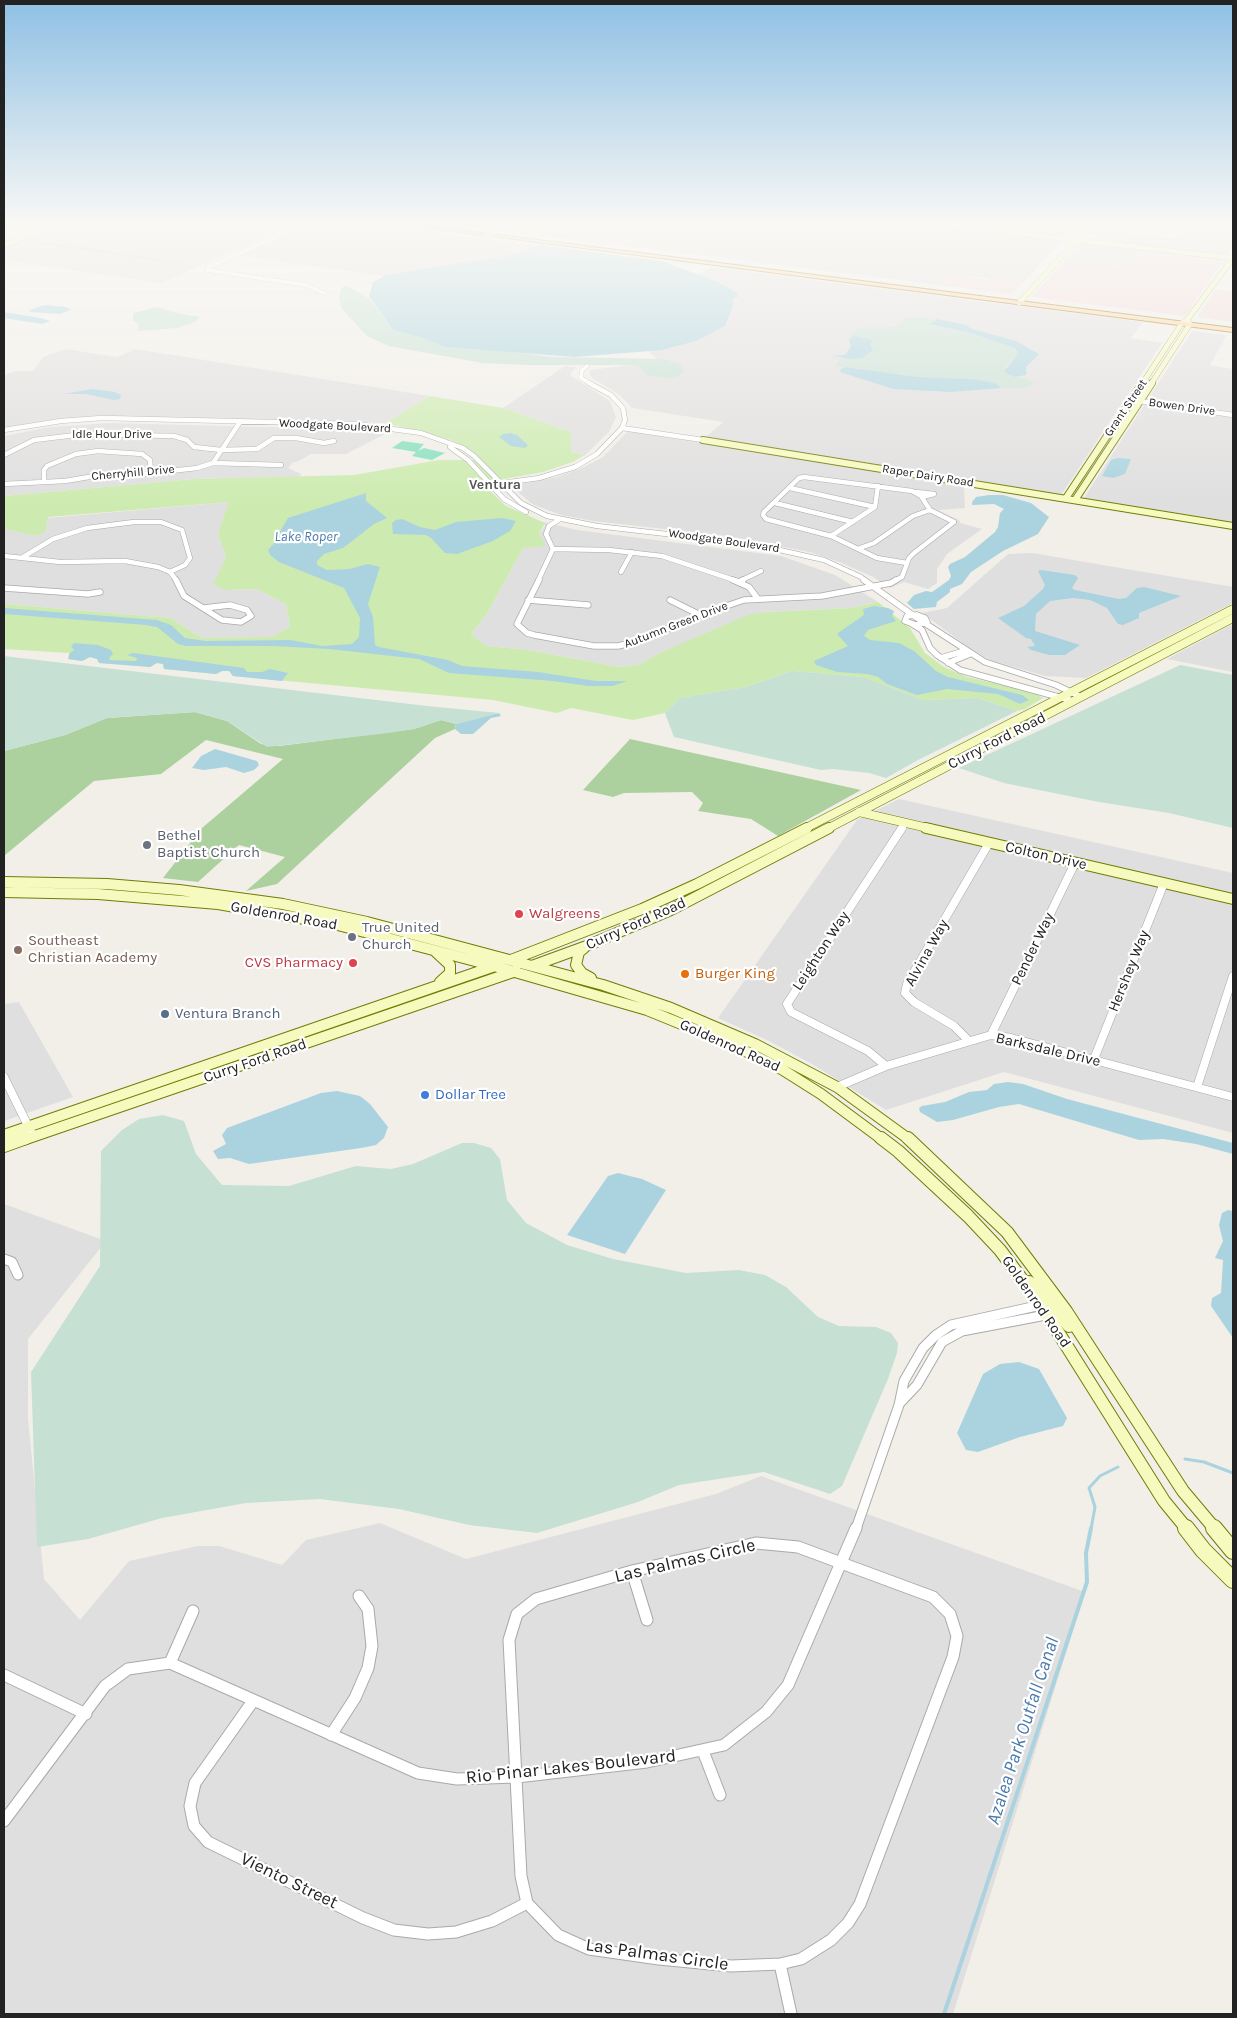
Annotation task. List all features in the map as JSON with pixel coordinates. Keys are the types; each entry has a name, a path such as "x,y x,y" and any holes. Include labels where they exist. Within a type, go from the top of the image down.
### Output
{"main road":[{"path":"1171,320 1233,326"},
{"path":"1186,322 1233,330"}],"street":[{"name":"Grant Street","path":"1066,498 1186,322"},
{"name":"Grant Street","path":"1075,500 1176,347 1186,322"},
{"path":"1168,346 1176,347"},
{"path":"1158,361 1166,362"},
{"path":"490,485 540,478 575,467 597,454 622,428 625,420 623,408 612,395 581,378 582,370 587,366"},
{"path":"1144,381 1152,382"},
{"name":"Bowen Drive","path":"1132,400 1233,414"},
{"path":"1119,418 1128,420"},
{"name":"Woodgate Boulevard","path":"4,432 98,420 268,423 404,430 452,443 474,456 499,484 521,504 563,521 636,532 776,548 830,563 861,577 869,586 967,652 1003,669 1072,692 1077,699"},
{"path":"213,463 239,423"},
{"name":"Woodgate Boulevard","path":"351,426 399,432 447,445 468,460 490,485 513,505 554,522"},
{"name":"Raper Dairy Road","path":"622,428 1233,526"},
{"name":"Idle Hour Drive","path":"4,455 34,440 84,434 174,436 187,440 194,447 221,450 257,449 274,438 334,441"},
{"path":"44,482 46,466 76,454 98,451 142,454 150,460 151,473"},
{"name":"Cherryhill Drive","path":"4,484 44,482 101,475 151,473 198,468 213,463 281,465"},
{"path":"915,492 922,497 930,510 954,522 914,553 907,563 877,558 860,548 831,536 766,519 764,512 799,478 814,477 934,494 922,497"},
{"path":"831,536 875,507 878,486"},
{"path":"790,488 875,507"},
{"path":"775,503 853,522"},
{"path":"860,548 874,543 913,516 930,510"},
{"path":"553,549 546,534 554,522 563,521"},
{"path":"548,530 563,521"},
{"path":"23,557 53,539 86,528 134,522 162,522 182,530 190,558 185,565 170,572"},
{"path":"553,549 632,552 678,560 739,582 749,587 758,598"},
{"path":"553,549 528,600 588,605"},
{"path":"620,572 632,552"},
{"path":"112,561 114,553"},
{"path":"4,556 60,562 112,561 140,563 170,572 176,579 184,596 222,620 241,622 252,616 247,610 230,605 204,608"},
{"name":"Autumn Green Drive","path":"528,600 517,624 527,632 534,635 594,646 618,646 639,641 729,604 758,598 822,596 898,580 905,572 907,563"},
{"path":"739,582 761,572"},
{"path":"4,588 88,594 100,592"},
{"path":"670,600 700,615"},
{"name":"Curry Ford Road","path":"4,1146 32,1131 229,1056 512,960 642,909 697,884 1233,609"},
{"path":"916,618 905,620 922,630 930,648 948,663 974,675 1021,685 1058,698 1077,699"},
{"path":"912,624 916,618"},
{"name":"Curry Ford Road","path":"4,1135 32,1131 236,1067 584,947 671,910 1233,618"},
{"path":"1190,631 1202,635"},
{"path":"941,658 967,652"},
{"path":"948,663 967,652"},
{"path":"859,812 864,803 952,757 958,750"},
{"path":"749,869 757,861 844,816 845,814 841,810"},
{"name":"Colton Drive","path":"859,812 1233,899"},
{"name":"Leighton Way","path":"886,1066 868,1051 792,1012 787,1004 904,824"},
{"name":"Alvina Way","path":"969,1041 954,1026 929,1009 914,1002 905,993 908,984 988,843"},
{"name":"Pender Way","path":"991,1035 1076,863"},
{"name":"Goldenrod Road","path":"4,882 107,884 272,906 377,927 397,929 602,985 722,1028 836,1087 889,1123 964,1188 1007,1232 1066,1311 1183,1491 1233,1550"},
{"name":"Hershey Way","path":"1094,1059 1164,883"},
{"name":"Goldenrod Road","path":"4,892 245,903 433,949 647,1010 733,1045 783,1070 838,1106 898,1151 952,1201 991,1241 1044,1310 1164,1502 1203,1550 1231,1577"},
{"path":"584,947 579,952 576,966 582,973 602,985"},
{"path":"433,949 450,965 450,973 435,986"},
{"path":"1197,1087 1233,976"},
{"name":"Barksdale Drive","path":"836,1087 886,1066 991,1035 1011,1038 1094,1059 1233,1097"},
{"path":"229,1056 236,1067"},
{"path":"783,1070 823,1087 836,1087"},
{"path":"4,1077 32,1131"},
{"path":"838,1106 848,1104 855,1106 889,1123"},
{"path":"4,1259 12,1262 18,1275"},
{"path":"1018,1274 1066,1311"},
{"path":"1044,1310 1062,1317 1076,1337 1087,1344"},
{"name":"Rio Pinar Lakes Boulevard","path":"170,1663 418,1773 457,1780 517,1777 647,1762 724,1745 766,1712 788,1685 842,1561 899,1405 917,1385 932,1355 942,1342 962,1331 1044,1310"},
{"name":"Las Palmas Circle","path":"756,1543 798,1547 842,1561 933,1597 950,1614 956,1636 953,1658 860,1904 848,1923 831,1940 801,1958 780,1964 731,1966 589,1948 558,1934 527,1903 521,1876 509,1640 517,1614 536,1599 632,1572 727,1548 756,1543"},
{"path":"632,1572 647,1620"},
{"path":"332,1735 355,1698 368,1668 372,1646 368,1608 359,1596"},
{"path":"4,1821 106,1686 128,1669 170,1663 193,1611"},
{"path":"4,1675 86,1714"},
{"name":"Viento Street","path":"253,1700 195,1783 190,1806 194,1826 208,1842 363,1918 394,1930 428,1934 456,1932 492,1921 527,1903"},
{"path":"703,1751 720,1795"},
{"path":"780,1964 791,2014"}],"shaded area":[{"path":"633,320 1129,320 1143,322 1131,338 1162,343 1061,495 705,438 723,422 632,408 620,395 592,378 589,373 591,370 659,361 621,328"},
{"path":"1192,331 1227,335 1210,365 1233,369 1233,522 1084,498"},
{"path":"65,349 117,357 135,349 430,396 385,423 98,416 59,419 4,428 4,375 16,371 33,371 43,357"},
{"path":"565,366 576,367 571,376 610,401 616,417 609,432 585,455 571,452 571,432 503,408"},
{"path":"110,423 346,429 387,433 346,454 311,454 292,463 288,468 301,474 300,477 194,479 4,496 4,436 50,427"},
{"path":"628,431 964,485 965,508 938,510 959,520 960,523 982,529 947,554 937,569 937,583 928,589 904,582 890,588 873,577 842,563 810,552 726,536 594,521 561,515 532,504 512,487 557,477 584,467 603,457"},
{"path":"230,502 218,533 226,558 225,590 257,589 286,604 290,627 273,637 202,638 170,618 4,604 4,529 36,536 47,518"},
{"path":"543,522 577,530 781,556 835,575 878,602 851,608 767,612 664,651 638,665 618,667 529,650 486,646 471,634 487,614 523,548 541,538 539,534 545,526"},
{"path":"1032,553 1233,587 1233,603 1086,678 1045,676 990,660 968,647 922,613 947,608 1008,554"},
{"path":"1233,624 1233,672 1167,659"},
{"path":"899,799 1233,873 1233,1133 1004,1072 886,1110 812,1064 767,1040 718,1018 857,820"},
{"path":"19,1002 73,1097 4,1121 4,1004"},
{"path":"4,1204 106,1241 28,1339 28,1419 44,1579 80,1620 129,1561 198,1546 219,1546 282,1565 306,1540 380,1523 466,1559 716,1494 761,1476 1085,1592 953,2014 4,2014"}],"green space":[{"path":"133,320 197,320 178,328 137,331 139,325"},
{"path":"352,320 386,320 393,330 423,338 444,347 491,349 552,357 663,359 680,364 684,372 676,377 663,378 646,375 640,367 635,365 483,363 388,346 367,336"},
{"path":"903,320 933,320 929,324 933,326 970,333 1015,348 1018,354 1005,367 1015,377 1026,379 1035,384 1023,388 1002,388 994,383 973,379 917,377 884,374 858,368 835,367 840,358 850,359 870,345 870,339 854,338 849,333 860,328 895,327"},
{"path":"430,396 503,408 571,432 571,452 585,455 573,462 543,472 482,483 506,506 545,523 539,534 546,546 523,548 487,614 471,634 486,646 529,650 618,667 638,665 664,651 748,615 767,612 851,608 878,602 910,628 925,653 944,667 967,677 1034,692 1043,698 1025,709 1017,711 978,698 923,700 864,677 792,671 746,687 680,698 665,713 633,720 571,708 557,713 493,700 233,676 229,671 222,671 216,674 164,669 163,664 157,663 150,667 99,663 97,659 90,657 82,661 68,659 69,653 4,649 4,604 170,618 202,638 272,637 290,627 286,604 257,589 225,590 213,584 226,558 218,533 229,502 48,517 45,532 36,536 4,529 4,496 194,479 354,475 439,460 482,460 469,449 451,440 385,423"},
{"path":"402,441 424,444 418,451 424,448 445,453 432,460 412,456 416,452 392,448"},
{"path":"4,656 499,713 456,724 441,720 414,729 267,747 227,721 195,712 107,718 65,735 4,751"},
{"path":"1180,665 1233,675 1233,828 1169,813 1099,802 1004,783 959,768"},
{"path":"792,671 864,677 923,700 978,698 1017,711 886,778 869,773 833,769 821,770 674,737 665,713 680,698 746,687"},
{"path":"195,712 227,721 261,744 279,746 414,729 441,720 456,724 455,729 435,738 277,884 246,891 285,857 239,845 198,882 163,878 202,828 283,759 206,740 161,774 94,781 4,856 4,751 65,735 107,718"},
{"path":"630,739 861,790 778,836 751,819 698,811 703,803 692,792 624,793 613,797 583,790"},
{"path":"163,1115 184,1121 196,1154 222,1185 289,1186 356,1166 391,1169 413,1164 462,1143 474,1143 491,1148 500,1159 507,1200 526,1223 567,1245 613,1259 686,1273 739,1270 765,1275 786,1287 818,1317 839,1326 876,1327 891,1333 898,1343 897,1353 888,1379 842,1486 830,1494 764,1472 679,1485 638,1502 537,1533 469,1525 399,1509 320,1499 246,1503 162,1518 88,1539 37,1547 31,1372 100,1266 101,1151 122,1130 139,1119"}],"water":[{"path":"18,320 50,321 42,324"},
{"path":"386,320 727,320 725,326 696,341 662,350 575,357 444,347 423,338 393,330"},
{"path":"935,320 943,320 966,325 972,329 1016,341 1039,354 1026,367 1026,375 1015,377 1004,372 1018,354 1015,348 970,333 929,324"},
{"path":"853,336 872,341 870,345 873,350 862,358 850,359 832,356 845,355 851,346 849,340"},
{"path":"845,367 917,377 973,379 994,383 1002,388 951,392 893,389 840,372"},
{"path":"92,389 115,392 121,395 120,399 114,400 86,394 64,394"},
{"path":"510,433 517,435 528,445 525,448 511,446 499,437"},
{"path":"1117,458 1131,459 1125,474 1113,478 1102,476 1111,460"},
{"name":"Lake Roper","path":"366,493 366,501 387,518 374,524 343,548 324,554 317,561 317,565 327,570 349,569 368,564 380,567 368,604 373,617 375,645 448,660 462,666 538,672 596,681 627,681 613,686 588,686 553,681 449,673 419,659 329,649 273,646 186,646 178,644 157,627 146,625 4,614 4,608 157,620 171,625 185,638 206,641 291,640 322,646 352,644 359,637 360,618 344,588 279,562 270,555 268,550 278,539 278,535 288,518"},
{"path":"1003,495 1031,503 1049,517 1038,534 1003,551 971,572 962,584 950,589 950,592 937,602 936,607 914,609 907,603 914,595 926,591 932,592 949,580 951,576 948,567 950,564 965,557 995,532 998,527 1000,513 1004,509 994,504 972,505 976,497"},
{"path":"502,518 516,521 510,531 493,541 457,554 445,553 426,535 393,534 392,523 402,519 420,527 435,530 456,522"},
{"path":"1038,571 1075,575 1078,578 1072,588 1075,590 1119,599 1126,598 1137,588 1144,587 1181,596 1139,613 1139,618 1123,625 1118,624 1107,608 1090,600 1073,598 1050,601 1036,614 1035,631 1080,645 1065,655 1049,655 1031,650 1027,647 1035,646 1031,639 1026,638 998,618 1024,606 1043,589 1045,585"},
{"path":"874,606 894,611 892,616 896,621 868,630 864,636 870,640 899,643 914,651 936,671 948,677 1022,695 1029,700 1020,704 998,694 947,689 917,695 887,684 878,677 867,674 837,672 816,665 814,661 848,646 837,634 864,615 863,609"},
{"path":"74,643 98,645 111,650 113,654 109,658 110,660 136,661 137,658 127,655 133,653 244,668 247,672 262,672 270,669 288,673 282,681 233,676 229,671 222,671 216,674 164,669 163,664 157,663 150,667 99,663 97,659 90,657 82,661 68,659 70,653 74,650 71,646"},
{"path":"499,713 501,716 491,718 473,734 461,734 455,729 456,724"},
{"path":"215,749 257,761 259,765 254,770 244,773 226,767 204,770 192,768 201,756"},
{"path":"1008,1082 1023,1084 1067,1099 1233,1143 1233,1154 1196,1144 1163,1139 1139,1140 1019,1104 937,1122 920,1112 919,1108 922,1106 945,1102 969,1092 987,1090 994,1084"},
{"path":"337,1091 360,1096 370,1104 388,1127 384,1138 376,1145 249,1164 230,1158 218,1159 213,1151 226,1144 222,1135 227,1128 321,1093"},
{"path":"618,1173 642,1179 666,1190 625,1254 567,1235 608,1176"},
{"path":"1228,1210 1233,1211 1233,1338 1211,1306 1212,1298 1221,1293 1223,1260 1215,1258 1223,1241 1219,1225 1222,1213"},
{"path":"1019,1362 1039,1369 1067,1418 1063,1426 1020,1437 978,1452 966,1450 957,1433 983,1374 1000,1364"}],"waterway":[{"name":"Azalea Park Outfall Canal","path":"1185,1459 1204,1462 1233,1473"},
{"name":"Azalea Park Outfall Canal","path":"1091,1529 1095,1507 1089,1488 1100,1476 1118,1467"},
{"name":"Azalea Park Outfall Canal","path":"944,2014 1087,1582 1086,1553 1091,1528"}],"place":[{"name":"Bethel Baptist Church","path":"147,845"},
{"name":"Walgreens","path":"519,914"},
{"name":"True United Church","path":"352,937"},
{"name":"Southeast Christian Academy","path":"18,950"},
{"name":"CVS Pharmacy","path":"353,963"},
{"name":"Burger King","path":"685,974"},
{"name":"Ventura Branch","path":"165,1014"},
{"name":"Dollar Tree","path":"425,1095"}],"district":[{"name":"Ventura","path":"495,485"}]}
